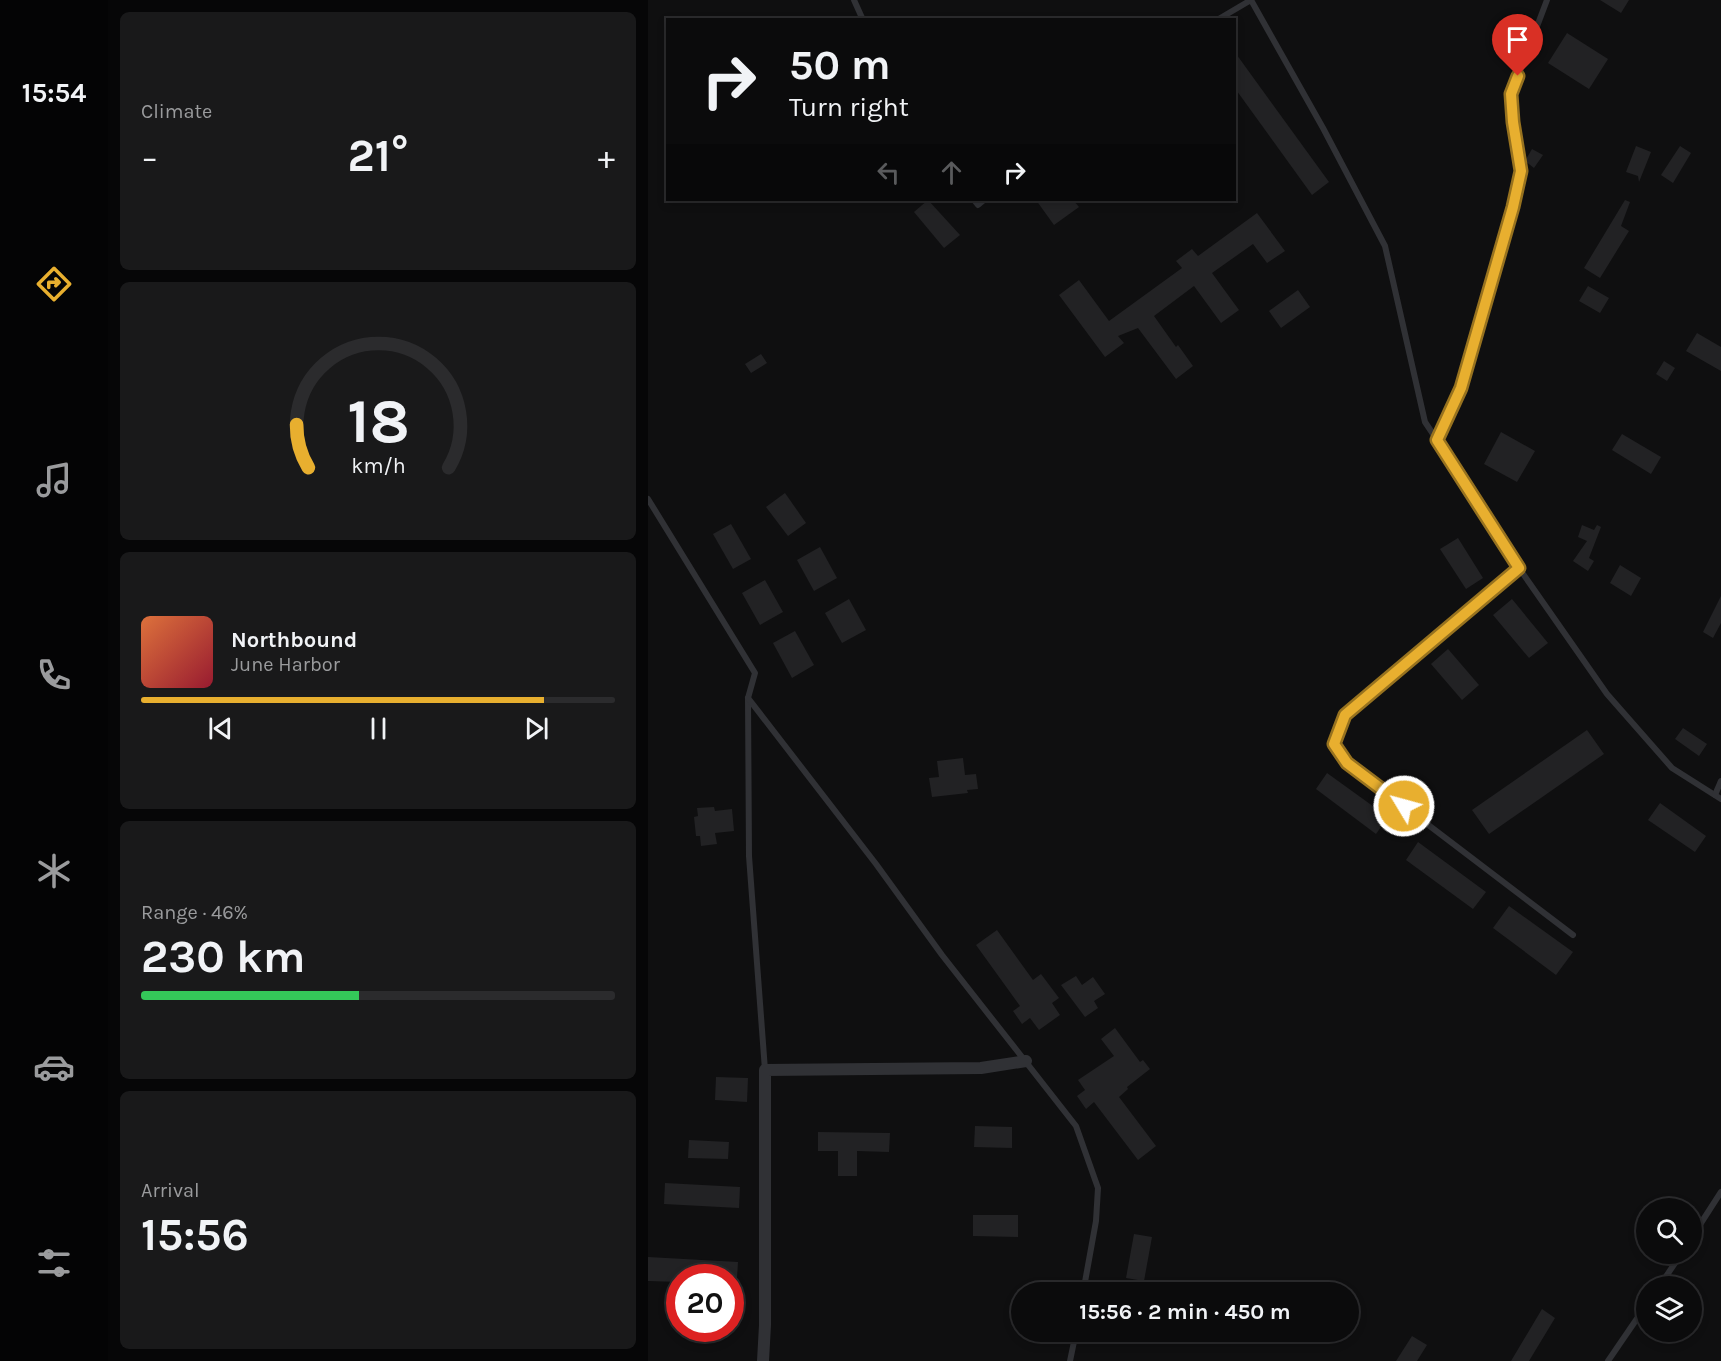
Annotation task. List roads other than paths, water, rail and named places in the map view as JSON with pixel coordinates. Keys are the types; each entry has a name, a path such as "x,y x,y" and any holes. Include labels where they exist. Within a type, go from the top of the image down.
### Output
{"street":[{"path":"763,1361 765,1070 981,1068 1026,1061"}],"lane":[{"path":"854,0 862,18"},
{"path":"1220,18 1251,0 1323,128 1384,246 1425,422 1519,568 1607,694 1672,768 1718,797 1721,781"},
{"path":"1437,440 1461,388 1513,207 1521,171 1511,94 1546,0"},
{"path":"648,499 755,673 748,698 749,856 765,1070"},
{"path":"1519,568 1345,715 1334,744 1347,763 1573,935"},
{"path":"748,698 876,864 942,955 1076,1126 1098,1188 1096,1221 1085,1282"},
{"path":"1702,1221 1721,1192"},
{"path":"1608,1361 1636,1320"},
{"path":"1070,1361 1074,1342"}]}
